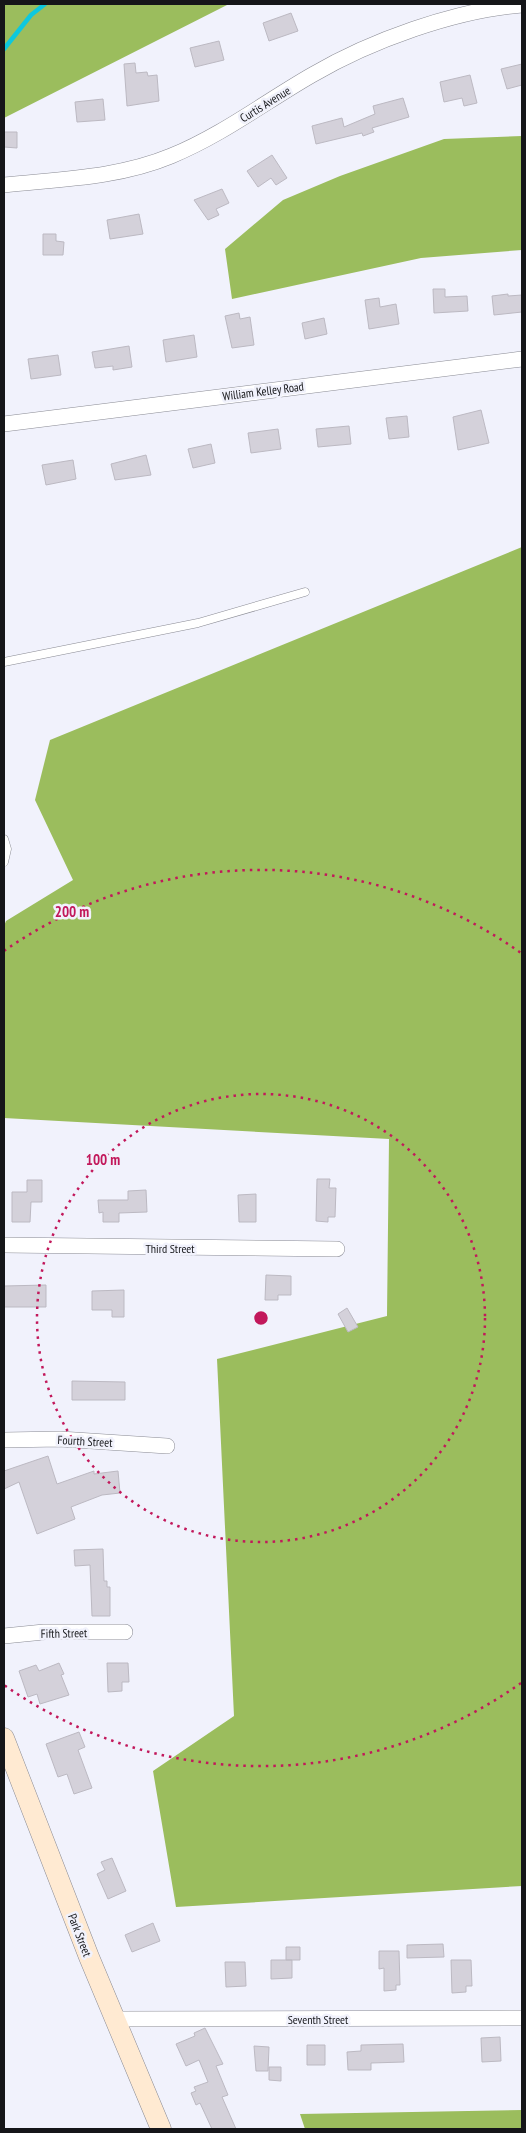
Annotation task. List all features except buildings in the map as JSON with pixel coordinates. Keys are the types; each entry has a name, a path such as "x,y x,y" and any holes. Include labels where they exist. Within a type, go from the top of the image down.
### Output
{"main road":[{"name":"Park Street","path":"4,1738 114,2020 161,2129"}],"street":[{"name":"Curtis Avenue","path":"4,185 107,174 147,165 220,132 311,75 365,47 442,21 479,12 522,5"},
{"name":"William Kelley Road","path":"4,424 522,358"},
{"name":"Third Street","path":"4,1245 337,1249"},
{"name":"Fourth Street","path":"4,1440 60,1439 167,1446"},
{"name":"Fifth Street","path":"4,1636 44,1632 125,1632"},
{"name":"Seventh Street","path":"114,2020 522,2018"}],"lane":[{"path":"4,662 198,623 304,592"},
{"path":"4,840 7,849 4,862"}],"green space":[{"path":"4,4 229,4 4,118"},
{"path":"522,136 522,250 421,258 232,299 225,249 283,200 340,176 444,139"},
{"path":"522,547 522,1886 176,1907 153,1771 234,1716 217,1359 387,1316 389,1139 4,1118 4,926 6,921 73,880 35,800 50,740"},
{"path":"522,2110 522,2129 305,2129 300,2114"}],"waterway":[{"path":"4,49 31,15 45,4"}]}
